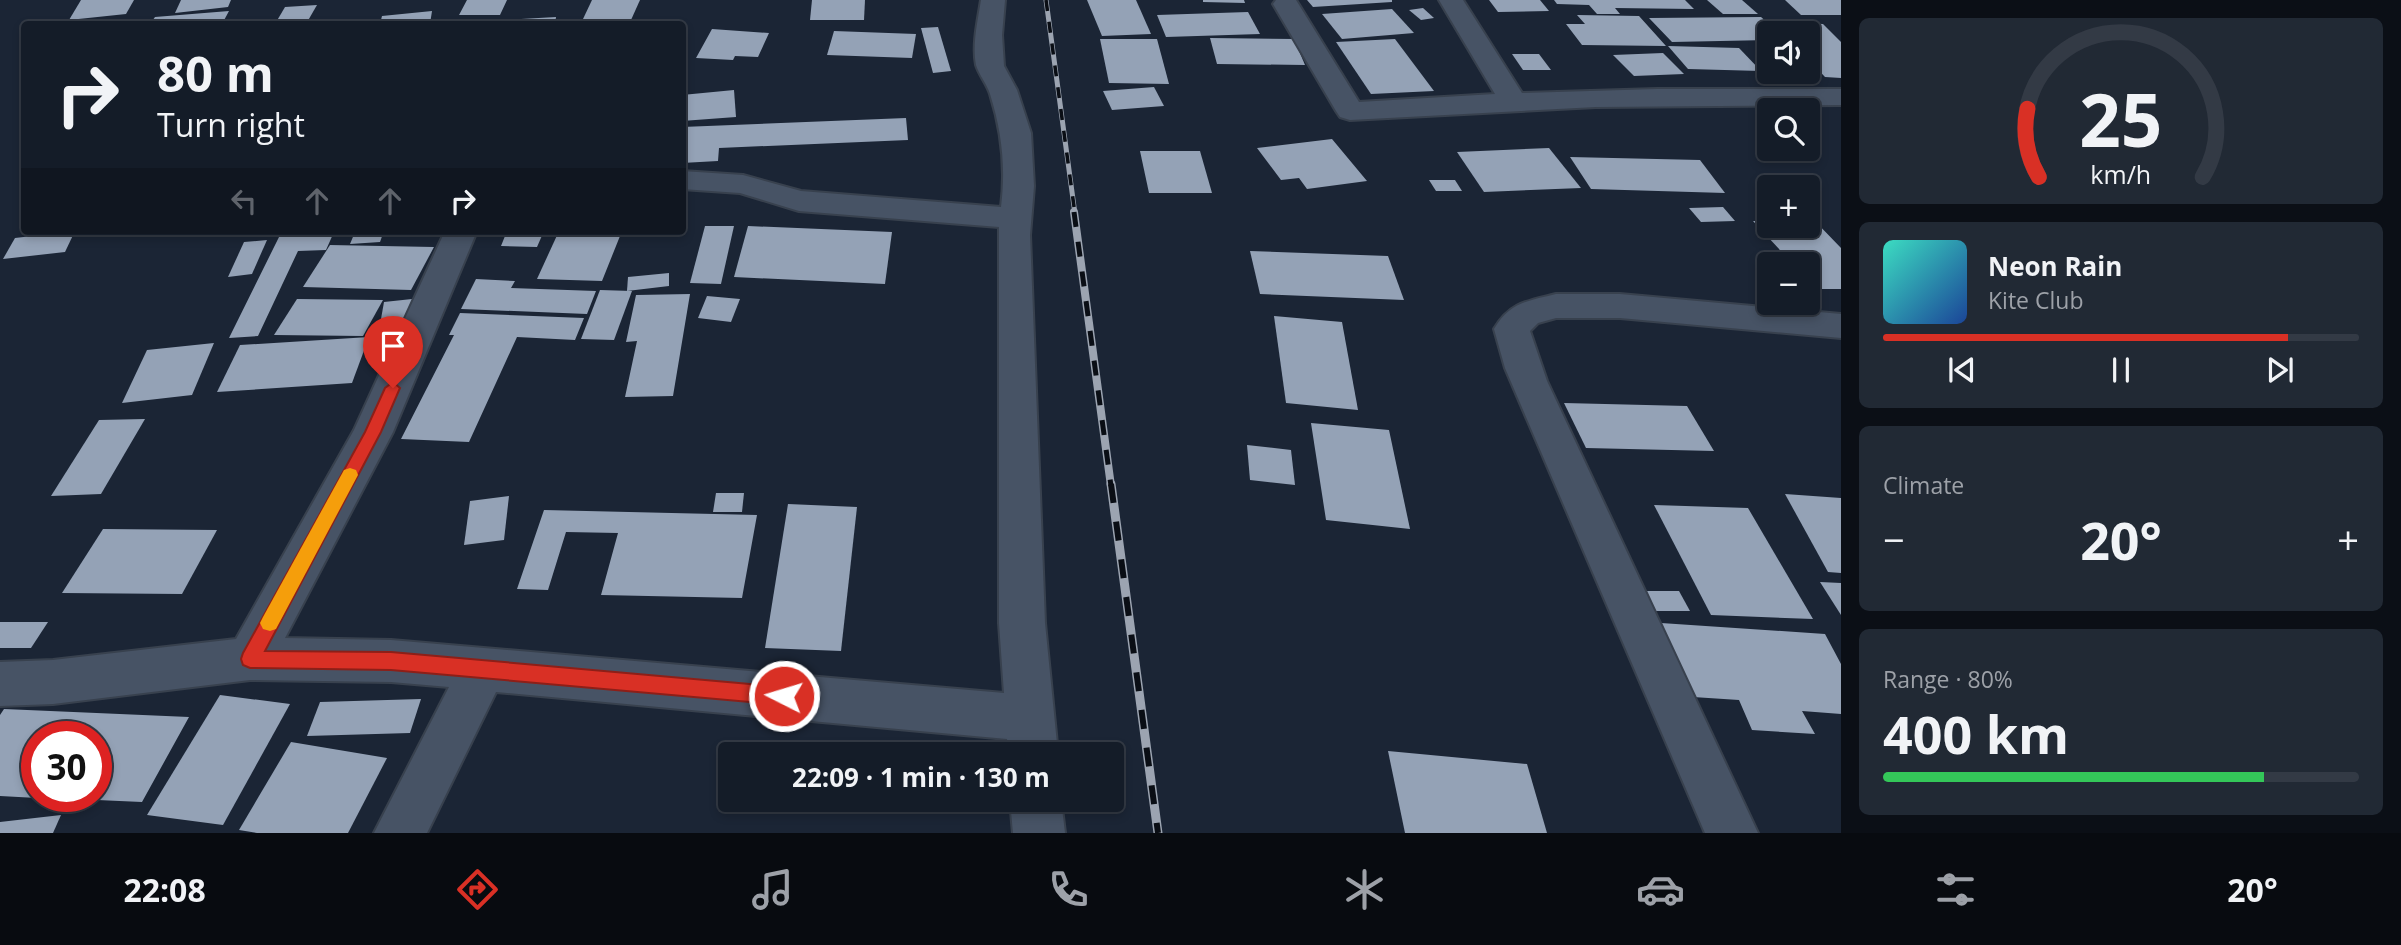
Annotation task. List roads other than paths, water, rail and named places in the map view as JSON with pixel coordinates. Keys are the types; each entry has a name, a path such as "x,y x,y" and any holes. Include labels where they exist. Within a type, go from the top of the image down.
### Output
{"street":[{"path":"0,684 53,682 250,659 391,661 483,669 1031,736 1023,623 1014,249 1019,186 1016,133 1003,90 990,66 989,34 993,0"},
{"path":"1451,0 1511,100"},
{"path":"1286,5 1350,111 1511,100 1622,96 1841,97"},
{"path":"686,180 743,184 799,201 1016,218"},
{"path":"250,659 373,432 458,235"},
{"path":"1732,833 1692,750 1552,430 1529,385 1516,352 1512,329 1525,314 1556,306 1620,306 1841,327"},
{"path":"400,833 483,669"},
{"path":"1037,812 1039,833"}],"railway":[{"path":"1046,0 1075,214"},
{"path":"1074,212 1111,486"},
{"path":"1111,484 1158,833"}]}
